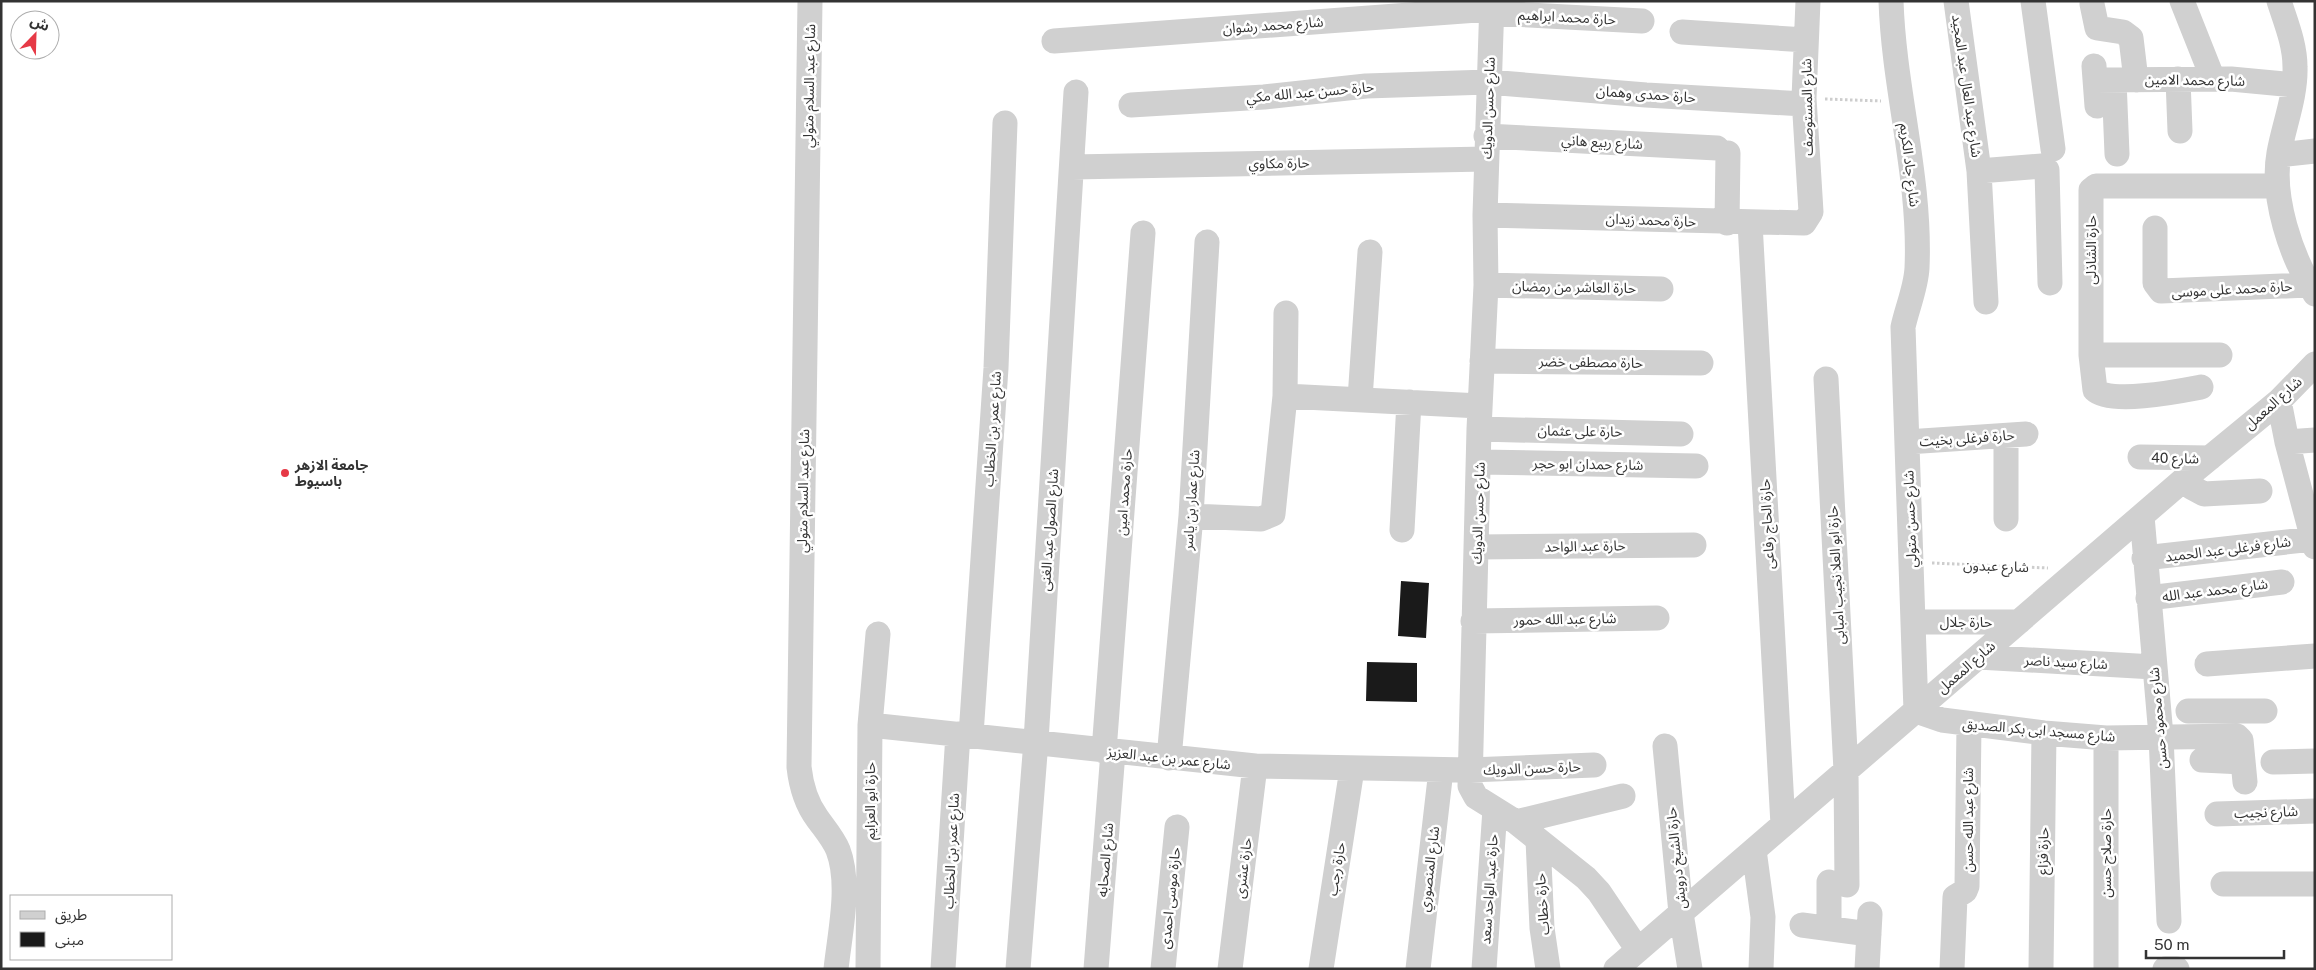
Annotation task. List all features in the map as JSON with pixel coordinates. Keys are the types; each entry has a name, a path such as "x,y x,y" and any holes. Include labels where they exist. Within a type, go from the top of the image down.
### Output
{"street":[{"name":"شارع عبد السلام متولي","path":"810,1 799,767 809,804 837,848 844,871 844,895 836,969"},
{"name":"شارع المستوصف","path":"1808,1 1804,101 1811,212"},
{"name":"شارع جاد الكريم","path":"1891,1 1893,40 1913,177 1917,260 1916,276 1903,327"},
{"name":"شارع عبد العال عبد المجيد","path":"1956,1 1979,171 1986,302"},
{"path":"2033,1 2053,149"},
{"path":"2182,1 2213,79"},
{"path":"2279,1 2295,56 2294,85 2279,154 2277,186 2286,228 2312,289"},
{"path":"2092,4 2097,28 2123,32 2131,38 2110,76 2097,106"},
{"name":"حارة محمد ابراهيم","path":"1492,8 1642,21"},
{"name":"شارع محمد رشوان","path":"1054,41 1492,8"},
{"name":"شارع حسن الدويك","path":"1492,8 1484,215 1486,285 1473,621 1470,770 1473,793 1494,809 1516,822 1586,878 1599,892 1628,962"},
{"path":"1682,32 1806,40"},
{"path":"2110,76 2117,154"},
{"name":"شارع محمد الامين","path":"2110,76 2213,79 2294,85"},
{"path":"2178,79 2180,131"},
{"name":"حارة حمدى وهمان","path":"1488,82 1646,95 1804,101"},
{"name":"حارة حسن عبد الله مكي","path":"1131,105 1264,97 1366,86 1488,82"},
{"name":"شارع الصول عبد الغنى","path":"1018,969 1036,741 1076,92"},
{"name":"شارع عمر بن الخطاب","path":"944,969 996,368 1005,123"},
{"name":"شارع ربيع هاني","path":"1486,148 1723,150"},
{"name":"حارة مكاوي","path":"1072,167 1486,148"},
{"name":"حارة الحاج رفاعى","path":"1723,150 1739,223 1784,825"},
{"path":"2279,154 2315,151"},
{"name":"شارع عبد العال عبد المجيد","path":"1979,171 2042,166 2047,170 2050,283"},
{"name":"حارة الشاذلى","path":"2201,387 2142,396 2102,395 2095,390 2091,354 2090,194 2094,188 2277,186"},
{"name":"حارة محمد زيدان","path":"1484,215 1799,225 1808,221 1811,212"},
{"name":"حارة محمد على موسى","path":"2155,228 2155,283 2162,291 2312,289"},
{"name":"حارة محمد امين","path":"1109,751 1143,234"},
{"name":"شارع عمار بن ياسر","path":"1168,758 1191,516 1207,242"},
{"path":"1360,399 1370,252"},
{"name":"حارة العاشر من رمضان","path":"1486,285 1661,289"},
{"path":"1191,516 1261,520 1273,514 1285,396 1286,314"},
{"name":"شارع حسن متولي","path":"1903,327 1916,711"},
{"path":"2091,354 2220,355"},
{"name":"حارة مصطفى خضر","path":"1482,361 1701,363"},
{"name":"شارع المعمل","path":"1628,962 1754,850 2189,475 2279,401 2315,364"},
{"name":"حارة ابو العلا نجيب امبابى","path":"1826,380 1846,771 1838,884 1829,928"},
{"name":"حارة على عثمان","path":"1285,396 1409,402 1480,418 1681,434"},
{"path":"2279,401 2288,442 2308,495 2314,543"},
{"path":"1402,530 1409,402"},
{"name":"حارة فرغلى بخيت","path":"1907,442 2016,435 2006,519"},
{"path":"2288,442 2315,440"},
{"name":"شارع 40","path":"2140,457 2210,458"},
{"name":"شارع حمدان ابو حجر","path":"1480,462 1696,466"},
{"path":"2189,475 2191,487 2204,494 2260,491"},
{"name":"شارع محمود حسن","path":"2142,516 2144,558 2162,736 2169,921"},
{"name":"شارع فرغلى عبد الحميد","path":"2144,558 2314,543"},
{"name":"حارة عبد الواحد","path":"1477,547 1694,545"},
{"name":"شارع محمد عبد الله","path":"2148,598 2282,582"},
{"name":"شارع عبد الله حمور","path":"1473,621 1657,618"},
{"name":"حارة جلال","path":"1913,622 2019,622"},
{"name":"حارة ابو العزايم","path":"868,969 870,725 878,634"},
{"path":"2207,664 2315,656"},
{"name":"شارع سيد ناصر","path":"1978,657 2154,668"},
{"name":"شارع مسجد ابى بكر الصديق","path":"1916,711 1930,718 1968,725 2106,738 2232,736"},
{"path":"2188,711 2265,711"},
{"path":"2202,760 2244,772 2241,740 2237,736 2232,736 2231,711"},
{"name":"شارع عمر بن عبد العزيز","path":"870,725 1036,741 1168,758 1255,766 1470,770"},
{"name":"شارع عبد الله حسن","path":"1952,969 1955,897 1957,893 1966,891 1968,886 1968,725"},
{"name":"حارة فزاع","path":"2041,969 2044,733"},
{"name":"حارة صلاح حسن","path":"2106,738 2106,969"},
{"name":"حارة الشيخ درويش","path":"1665,746 1681,914 1690,969"},
{"name":"شارع الصحابه","path":"1096,969 1109,751"},
{"path":"2273,762 2315,761"},
{"name":"حارة حسن الدويك","path":"1470,770 1594,765"},
{"name":"حارة عشرى","path":"1230,969 1255,766"},
{"name":"حارة رجب","path":"1321,969 1352,769"},
{"name":"شارع المنصوري","path":"1418,969 1441,770"},
{"path":"1516,822 1623,796"},
{"name":"حارة عبد الواحد سعد","path":"1484,969 1494,809"},
{"name":"شارع نجيب","path":"2217,814 2315,811"},
{"name":"حارة موسى احمدى","path":"1162,969 1177,827"},
{"name":"حارة خطاب","path":"1538,840 1542,928 1548,969"},
{"path":"1754,850 1763,917 1761,969"},
{"path":"2223,884 2315,884"},
{"path":"1802,925 1829,928 1870,924 1867,969"},
{"path":"2165,969 2177,969"}],"path":[{"path":"1804,101 1902,102"},
{"name":"شارع عبدون","path":"1911,562 2080,569"}],"building":[{"path":"1401,581 1429,583 1426,638 1398,636"},
{"path":"1367,662 1417,663 1417,702 1366,701"}],"place":[{"name":"جامعة الازهر باسيوط","path":"285,473"}]}
